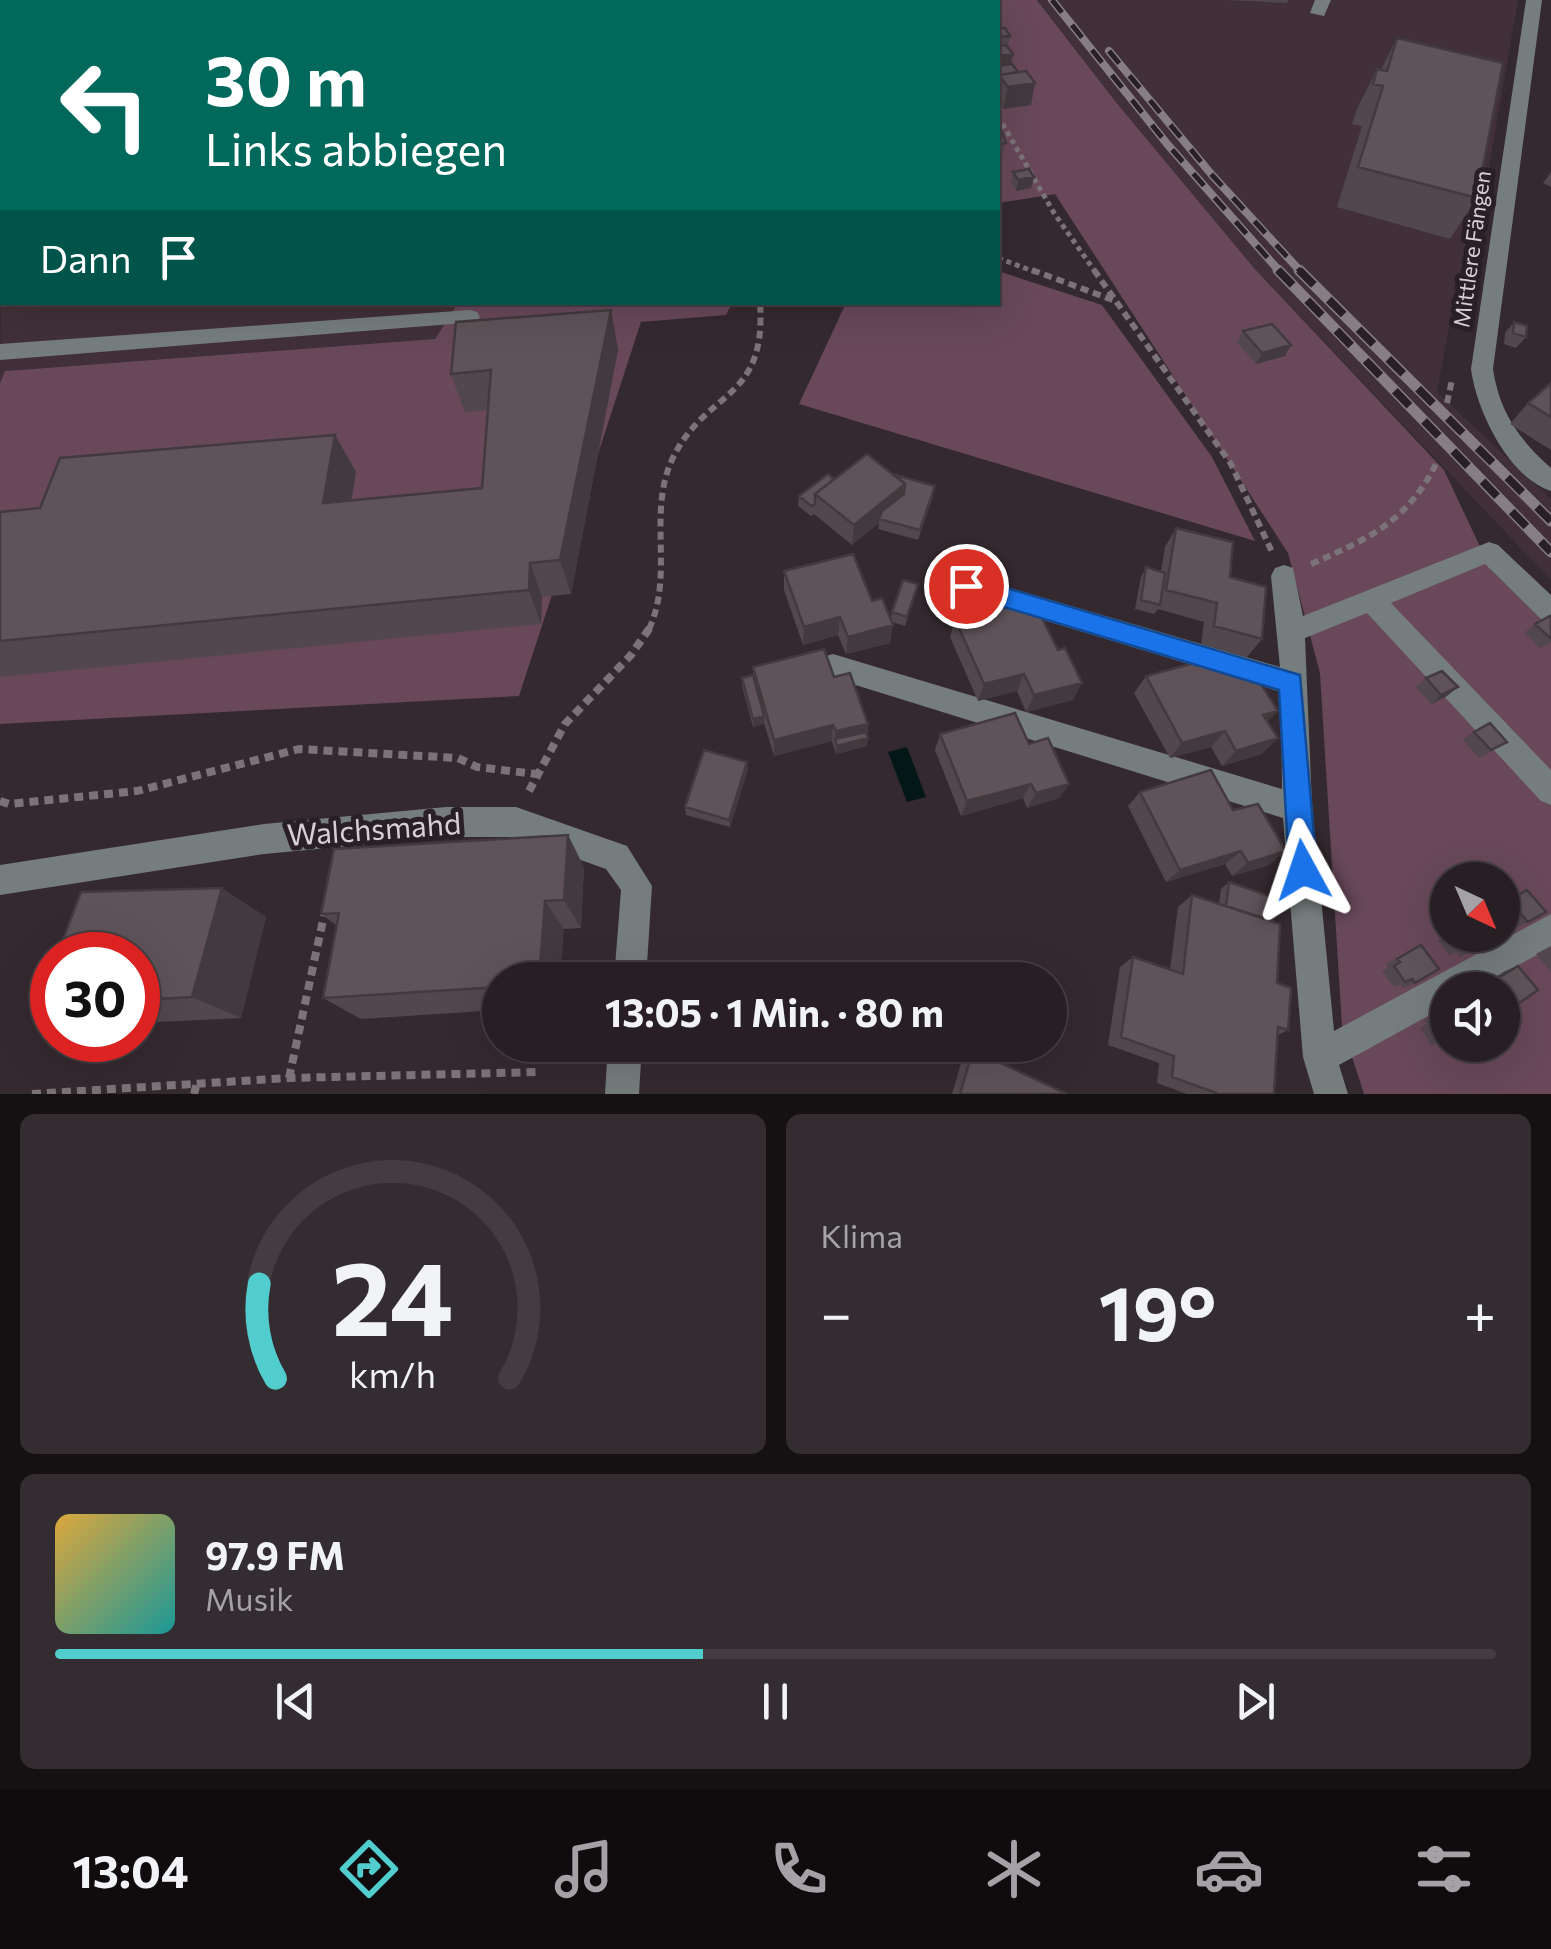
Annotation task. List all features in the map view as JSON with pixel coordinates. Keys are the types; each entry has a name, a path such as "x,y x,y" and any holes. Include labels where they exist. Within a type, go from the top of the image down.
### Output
{"street":[{"name":"Mittlere Fängen","path":"1534,0 1532,53 1482,368 1484,396 1503,432 1551,482"},
{"path":"2,357 470,317"},
{"path":"1294,630 1489,552 1551,612"},
{"path":"1284,576 1294,630 1297,808 1320,1057 1331,1094"},
{"path":"966,586 1292,682"},
{"path":"1370,599 1551,791"},
{"path":"832,666 1297,808"},
{"name":"Walchsmahd","path":"0,880 264,838 446,822 516,822 616,857 637,886 631,962"},
{"path":"1320,1057 1551,930"},
{"path":"622,1094 625,1062"}],"path":[{"path":"1000,120 1054,214 1231,464 1284,576 1381,532 1404,516 1424,493 1437,462"},
{"path":"1000,259 1114,301"},
{"path":"516,822 536,774 576,709 611,678 642,641 655,617 664,479 684,439 699,420 741,385 756,364 765,334 760,305"},
{"path":"0,801 9,804 137,791 299,749 458,758 477,767 536,774"},
{"path":"289,1078 326,908"},
{"path":"32,1094 196,1089 289,1078 540,1072"}],"shaded area":[{"path":"1000,0 1037,0 1254,268 1444,470 1491,570 1551,628 1551,1094 1364,1094 1342,1026 1320,673 1288,553 1055,194 1000,203"},
{"path":"1038,0 1518,0 1482,208 1478,274 1456,290 1437,392 1551,499 1551,580 1254,268 1115,101"},
{"path":"1000,272 1102,305 1212,457 1255,541 799,404 845,305 1000,305"},
{"path":"1,305 457,305 435,339 5,371 0,382"},
{"path":"457,305 731,305 726,315 641,322 519,696 0,724 0,383 5,371 435,339"},
{"path":"907,747 926,797 907,802 888,752"}],"building":[{"path":"1000,28 1005,28 1010,36 1000,37"},
{"path":"1397,38 1503,63 1477,198 1358,167 1383,86 1373,84 1377,69 1387,71"},
{"path":"1006,45 1013,54 1000,56 1000,46"},
{"path":"1012,64 1018,72 1000,75 1000,66"},
{"path":"1026,71 1035,83 1008,87 1000,75"},
{"path":"1029,169 1034,177 1018,180 1013,172"},
{"path":"611,310 560,560 530,563 529,590 0,641 0,512 40,508 60,458 335,435 323,503 482,488 491,370 451,374 456,322"},
{"path":"1514,322 1527,326 1526,337 1513,333"},
{"path":"1272,324 1291,345 1262,353 1243,331"},
{"path":"1551,383 1551,417 1528,403"},
{"path":"867,454 905,484 854,525 815,494"},
{"path":"828,474 834,479 815,494 815,504 811,506 799,496"},
{"path":"896,475 935,486 920,530 879,519 882,511 904,494 905,484"},
{"path":"1176,528 1233,542 1230,577 1266,587 1262,639 1214,626 1217,603 1166,590"},
{"path":"853,554 872,601 882,598 893,625 848,637 840,617 804,627 784,571"},
{"path":"1146,567 1165,573 1160,605 1141,600"},
{"path":"903,580 918,584 907,617 892,612"},
{"path":"1033,600 1058,650 1065,648 1082,683 1034,695 1024,674 984,684 955,619"},
{"path":"1551,617 1551,639 1535,624"},
{"path":"824,649 834,677 850,673 868,724 836,731 833,725 774,740 753,667"},
{"path":"1220,656 1232,676 1252,670 1278,711 1263,715 1278,738 1236,751 1225,731 1182,743 1146,676"},
{"path":"1442,671 1458,687 1441,695 1426,678"},
{"path":"753,675 764,716 753,719 742,678"},
{"path":"1015,713 1029,744 1048,738 1069,784 1036,793 1031,784 967,801 940,734"},
{"path":"1490,723 1507,742 1491,750 1474,732"},
{"path":"866,732 868,738 837,746 835,739"},
{"path":"704,750 747,762 729,820 685,807"},
{"path":"1211,770 1233,810 1258,804 1286,851 1248,863 1241,851 1180,870 1140,792"},
{"path":"568,835 564,900 545,901 540,962 482,962 482,988 323,998 339,913 321,914 334,849"},
{"path":"1229,882 1275,898 1273,921 1226,906"},
{"path":"222,888 192,997 160,999 160,932 66,932 81,892"},
{"path":"1527,890 1546,912 1528,922 1520,913 1520,894"},
{"path":"1192,895 1280,924 1277,983 1291,988 1288,1030 1278,1027 1274,1094 1219,1094 1172,1077 1174,1056 1121,1037 1133,957 1183,974"},
{"path":"1421,945 1439,969 1415,983 1412,979 1405,982 1394,966 1400,962 1397,959"},
{"path":"1518,966 1538,990 1520,1003 1520,972 1508,972"},
{"path":"969,1062 999,1062 1067,1094 960,1094"}],"railway":[{"path":"1052,0 1168,145 1281,273"},
{"path":"1109,51 1212,175 1302,273"},
{"path":"1278,270 1551,552"},
{"path":"1299,270 1302,273"},
{"path":"1302,273 1551,521"}],"route":[{"path":"966,586 1292,682 1303,870"}]}
